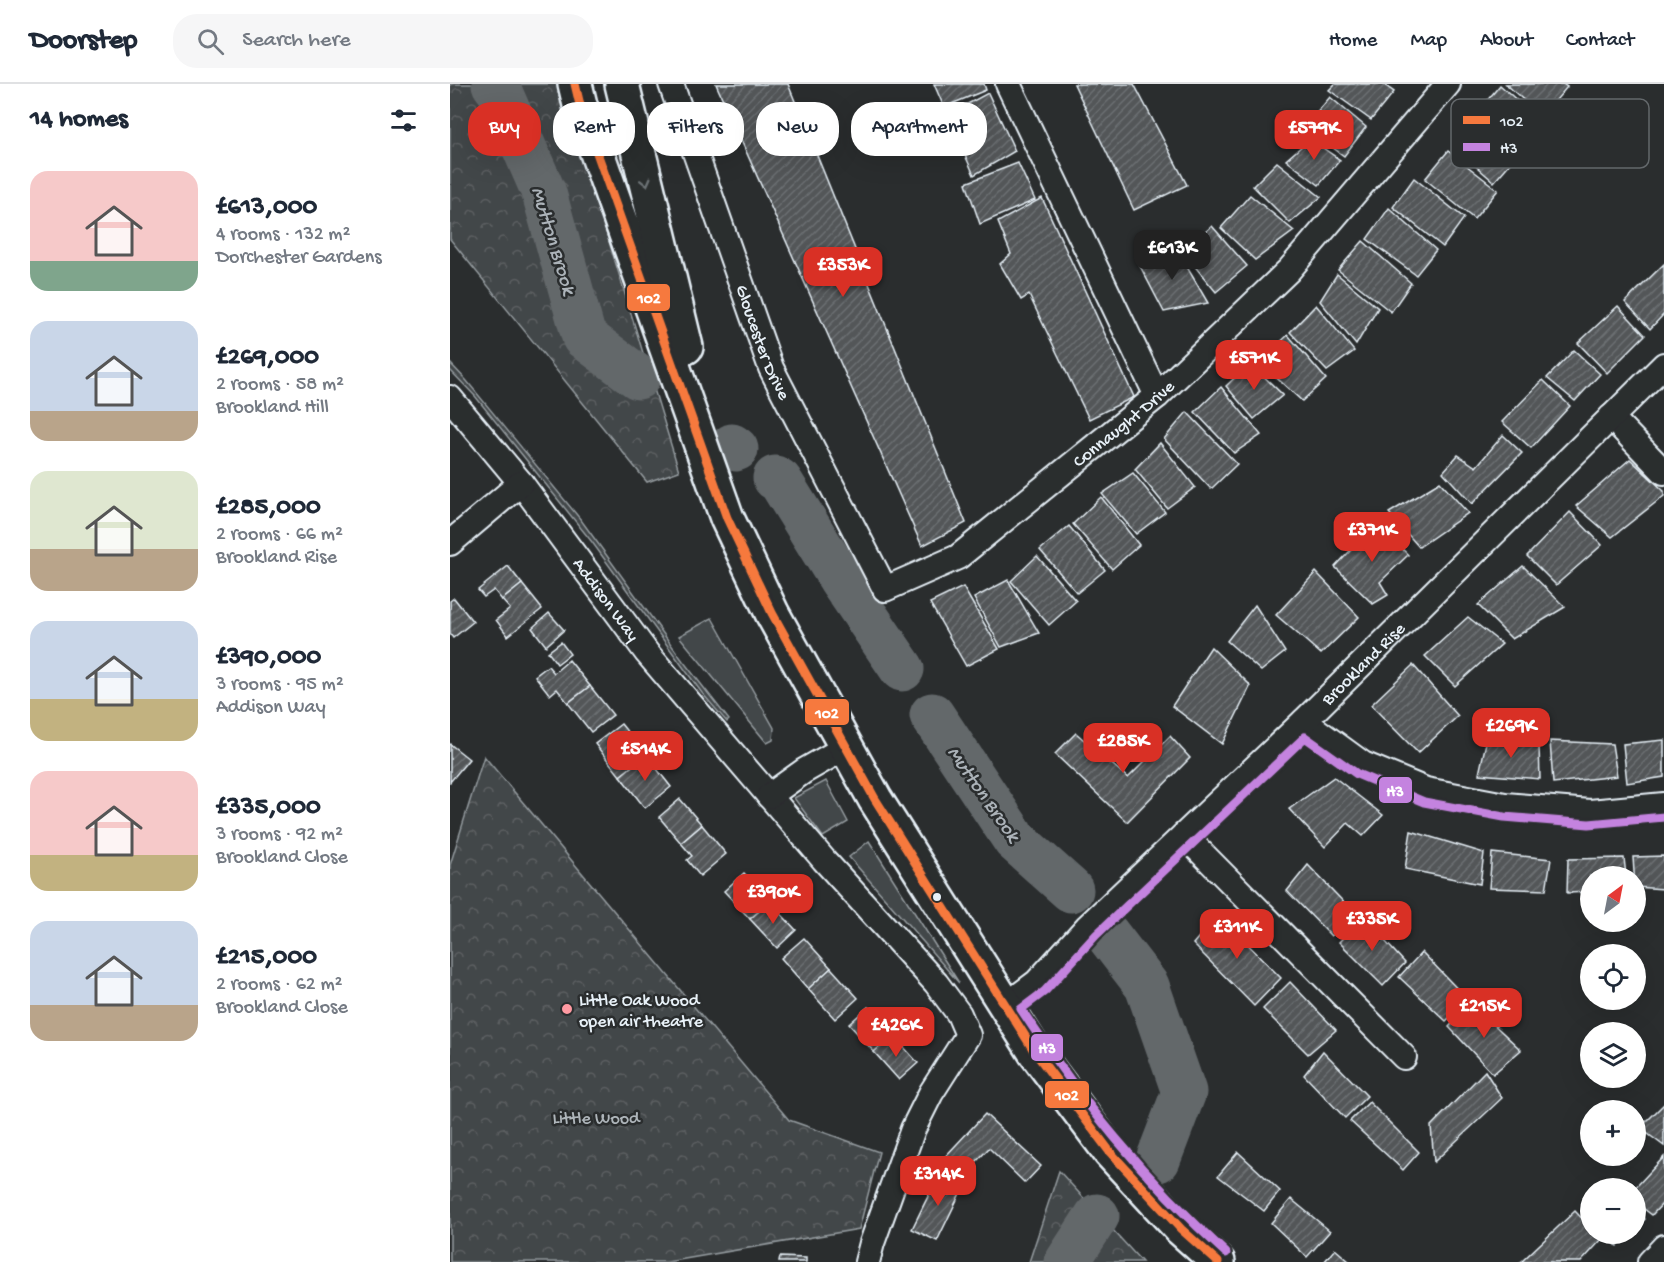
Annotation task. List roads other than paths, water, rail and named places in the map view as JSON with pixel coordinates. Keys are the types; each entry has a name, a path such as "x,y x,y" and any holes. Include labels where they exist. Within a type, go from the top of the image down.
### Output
{"highway":[{"path":"575,84 584,117 727,518 772,613 875,799 1035,1052 1110,1152 1181,1229 1218,1262"},
{"path":"622,84 727,518"}],"street":[{"name":"Gloucester Drive","path":"671,84 771,368 885,589"},
{"path":"1008,84 1157,396"},
{"name":"Connaught Drive","path":"885,589 958,557 1157,396 1289,270 1448,84"},
{"name":"Brookland Rise","path":"1005,1006 1037,982 1087,927 1304,721 1664,365"},
{"name":"Addison Way","path":"450,398 521,483 647,653 824,860 936,983 960,1014 968,1035 931,1093 913,1130 867,1262"},
{"path":"1611,417 1664,472"},
{"path":"450,543 521,483"},
{"path":"1304,721 1362,764 1426,790 1505,805 1590,812 1664,805"},
{"path":"769,796 804,771 846,747"},
{"path":"1184,835 1404,1057"},
{"path":"1650,1262 1664,1246"}],"waterway":[{"name":"Mutton Brook","path":"494,84 500,92 544,193 584,337 638,377"},
{"name":"Mutton Brook","path":"732,446 736,449"},
{"name":"Mutton Brook","path":"775,478 780,481 840,578 902,669"},
{"name":"Mutton Brook","path":"932,715 1015,840 1071,890"},
{"name":"Mutton Brook","path":"1107,934 1147,986 1184,1092 1158,1160"},
{"name":"Mutton Brook","path":"1067,1262 1097,1216"}],"place":[{"name":"Little Oak Wood open air theatre","path":"567,1009"}],"park label":[{"name":"Little Wood","path":"596,1117"}]}
